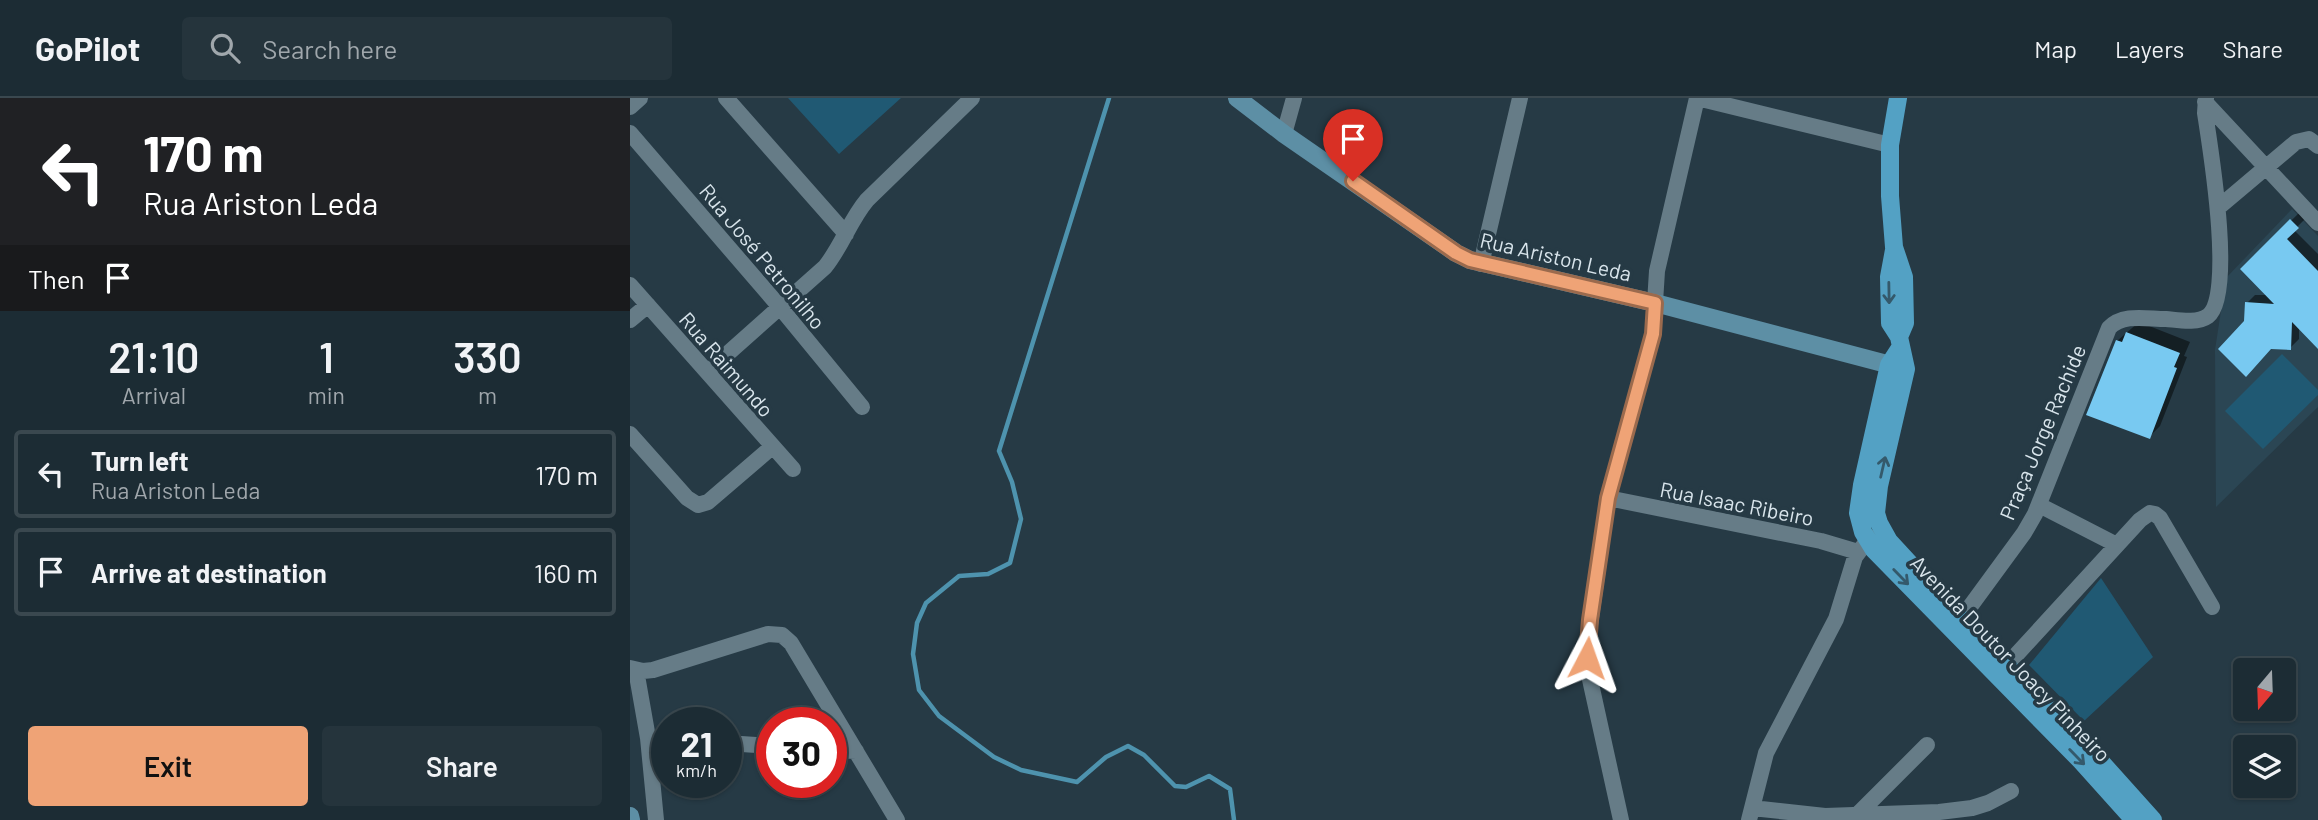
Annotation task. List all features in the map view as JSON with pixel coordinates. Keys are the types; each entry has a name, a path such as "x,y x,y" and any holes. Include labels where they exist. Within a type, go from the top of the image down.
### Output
{"main road":[{"path":"1870,542 1877,513 1905,323 1904,277 1894,247 1890,197 1890,145 1898,98"},
{"name":"Avenida Doutor Joacy Pinheiro","path":"1897,367 1862,485 1858,513 1860,524 1870,542 2123,797 2153,820"},
{"name":"Avenida Doutor Joacy Pinheiro","path":"1870,542 1961,619 2092,752 2123,797 2134,820"}],"street":[{"path":"630,107 640,98"},
{"path":"726,98 846,234"},
{"path":"707,372 825,267 867,200 972,98"},
{"name":"Rua Ariston Leda","path":"1237,98 1284,134 1456,253 1481,264 1655,303 1897,367"},
{"path":"1284,134 1294,98"},
{"path":"1481,264 1520,98"},
{"path":"1621,820 1589,675 1587,658 1590,620 1608,498 1653,334 1657,271 1697,98 1890,145"},
{"path":"2205,100 2318,223"},
{"path":"2205,100 2219,207"},
{"name":"Rua José Petronilho","path":"630,133 862,407"},
{"path":"2219,207 2301,140 2309,139 2318,146"},
{"name":"Praça Jorge Rachide","path":"1961,619 2024,533 2039,505 2109,328 2122,319 2195,320 2211,313 2217,298 2219,207"},
{"name":"Rua Raimundo","path":"630,285 793,469"},
{"path":"630,320 648,305"},
{"path":"630,434 687,498 698,505 708,502 772,447"},
{"name":"Rua Isaac Ribeiro","path":"1608,498 1821,541 1870,542"},
{"path":"2039,505 2118,545"},
{"path":"2007,666 2144,517 2153,513 2160,518 2211,607"},
{"path":"1870,542 1836,619 1766,753 1751,814 1809,815 1956,810 1987,803 2011,791"},
{"path":"656,820 648,738 633,669 653,670 778,633 791,643 897,820"},
{"path":"1858,814 1927,745"},
{"path":"847,751 856,751"}],"shaded area":[{"path":"788,98 901,98 839,154"},
{"path":"2292,209 2318,236 2318,407 2216,507 2215,350 2226,278"},
{"path":"2282,354 2318,390 2318,395 2263,449 2225,411"},
{"path":"2101,578 2153,657 2084,721 2029,665"}],"building":[{"path":"2290,219 2299,228 2287,239 2318,271 2318,349 2292,322 2291,350 2271,349 2246,377 2218,349 2244,321 2245,302 2274,304 2240,269"},
{"path":"2126,332 2180,353 2174,367 2177,368 2150,439 2086,415 2116,340 2122,342"}],"waterway":[{"path":"1109,98 999,451 1012,482 1021,519 1010,563 988,574 959,576 926,603 917,623 913,654 919,690 939,716 994,757 1021,770 1077,782 1106,757 1128,746 1144,755 1175,786 1186,787 1209,776 1230,789 1234,820"}],"route":[{"path":"1353,181 1470,260 1495,268 1655,303 1653,334 1608,498 1587,658"}]}
